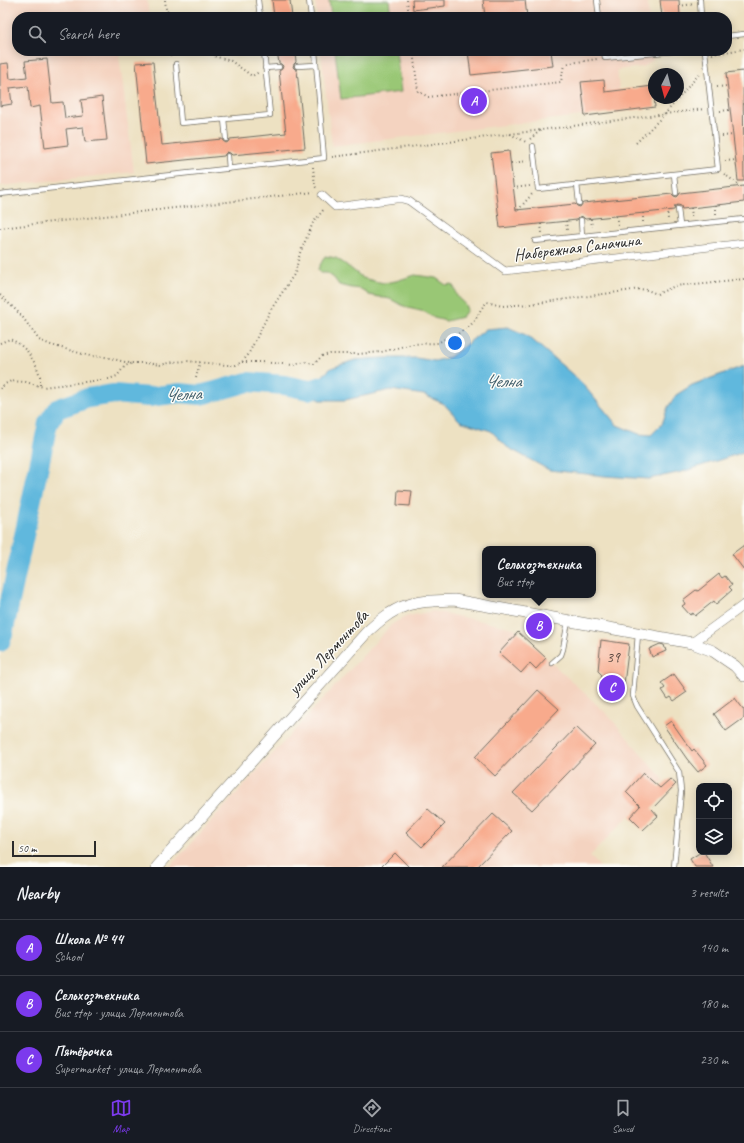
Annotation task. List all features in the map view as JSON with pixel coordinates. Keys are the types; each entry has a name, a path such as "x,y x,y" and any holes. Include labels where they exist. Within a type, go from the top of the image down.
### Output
{"street":[{"name":"Набережная Саначина","path":"322,195 335,207 396,199 409,201 505,271 744,243"},
{"name":"улица Лермонтова","path":"157,867 367,632 387,615 404,606 427,601 454,600 692,643 713,651 735,666 744,676"},
{"path":"692,643 744,605"}],"lane":[{"path":"258,0 259,12"},
{"path":"309,0 310,12"},
{"path":"597,0 598,12"},
{"path":"700,2 701,12"},
{"path":"732,35 744,34"},
{"path":"176,64 181,123 270,114 264,56"},
{"path":"0,194 324,158 315,56"},
{"path":"605,58 625,56"},
{"path":"533,146 538,187 718,169 706,56"},
{"path":"297,66 316,65"},
{"path":"265,68 279,67"},
{"path":"224,119 226,139"},
{"path":"228,156 229,168"},
{"path":"674,174 676,193"},
{"path":"577,184 579,203"},
{"path":"678,209 680,225"},
{"path":"535,241 744,219"},
{"path":"581,220 582,236"},
{"path":"552,663 561,655 564,649 568,621"},
{"path":"638,634 634,696 637,706 679,772 681,791 674,867"}],"path":[{"path":"165,0 166,11"},
{"path":"407,0 408,12"},
{"path":"679,6 700,2"},
{"path":"732,50 744,49"},
{"path":"214,56 231,61 252,76 265,68"},
{"path":"414,56 418,91 428,97 561,82 564,64 605,58"},
{"path":"636,143 665,114 707,64"},
{"path":"709,88 728,86"},
{"path":"324,158 665,114 730,110"},
{"path":"509,134 526,142 541,130"},
{"path":"715,137 733,135"},
{"path":"0,228 319,191 315,186 312,159"},
{"path":"511,163 535,160"},
{"path":"718,162 736,160"},
{"path":"718,169 738,184"},
{"path":"513,188 538,187"},
{"path":"518,210 538,187"},
{"path":"0,295 21,315 38,340 51,345 90,356 134,363 161,365 187,361 226,366 236,365 242,362 248,355 270,311 295,273 300,252 313,223 324,209"},
{"path":"242,362 293,365 304,362 314,364 322,356 330,354 381,352 412,344 438,343 446,338 456,335 470,326 487,302 502,306 531,304 640,289 657,294 675,286 744,279"},
{"path":"0,343 10,339 18,342 27,351 36,365 40,376 40,386"},
{"path":"196,378 200,362"},
{"path":"0,388 11,381 26,382 48,387 110,379 117,376 125,366 134,363"}],"shaded area":[{"path":"0,0 147,0 148,12 12,12 12,56 119,56 134,172 0,186"},
{"path":"315,0 647,0 648,12 316,12"},
{"path":"322,56 653,56 653,60 642,67 617,70 621,111 332,146"},
{"path":"433,611 514,628 607,714 664,780 590,856 600,867 169,867 391,625 404,617"}],"green space":[{"path":"329,0 389,0 390,12 330,12"},
{"path":"336,56 397,56 401,92 341,99"},
{"path":"325,256 336,258 363,278 384,283 415,275 436,278 446,285 451,284 453,286 457,296 465,305 467,310 462,317 446,321 434,318 425,312 408,308 390,299 369,295 361,289 339,285 334,278 327,273 320,273 318,269"}],"water":[{"name":"Челна","path":"508,327 528,336 580,381 617,425 639,434 651,435 662,424 668,407 676,395 692,385 744,366 744,452 682,472 648,479 549,470 507,447 491,431 460,421 444,404 424,395 391,390 345,400 320,400 309,390 331,368 355,360 416,358 435,361 450,357 486,329"}],"building":[{"path":"272,0 290,0 291,12 273,12"},
{"path":"412,0 445,0 445,6 413,10"},
{"path":"483,0 525,0 526,12 484,12"},
{"path":"660,0 679,0 680,12 661,12"},
{"path":"278,56 295,56 296,62 293,67 297,70 305,148 232,155 227,152 224,156 146,164 136,63 153,62 162,145 222,139 226,143 230,139 286,133 279,71 283,66 279,63"},
{"path":"469,56 552,56 553,66 471,75"},
{"path":"47,59 52,103 63,102 65,118 83,116 81,100 102,97 107,140 85,142 83,127 66,129 68,145 45,148 40,106 30,108 28,86 10,88 12,104 0,106 0,64 8,63 10,79 27,77 25,61"},
{"path":"743,71 744,181 738,181 726,73"},
{"path":"604,80 605,92 648,87 648,104 655,104 655,107 585,116 581,82"},
{"path":"509,151 516,210 575,204 580,207 583,203 672,194 677,197 680,193 744,186 744,202 682,209 681,206 678,205 675,206 674,210 585,219 580,216 577,220 500,228 491,153"},
{"path":"398,490 412,491 410,506 397,505"},
{"path":"744,545 744,570 732,554"},
{"path":"719,574 722,578 725,576 732,585 729,587 732,590 716,604 714,601 695,616 693,613 690,615 682,606 685,604 683,600 696,590 698,591"},
{"path":"518,632 546,658 536,669 530,663 521,673 499,653"},
{"path":"601,640 629,644 623,692 605,690 601,685 602,675 598,671"},
{"path":"660,644 664,645 666,651 652,657 649,649"},
{"path":"674,674 687,692 674,701 671,697 668,699 662,690 665,688 661,683"},
{"path":"538,690 559,709 495,776 475,757"},
{"path":"735,698 744,710 744,718 726,731 714,714"},
{"path":"671,721 692,751 694,749 707,765 698,772 664,726"},
{"path":"576,727 595,745 532,810 513,793"},
{"path":"643,773 660,788 670,779 676,784 652,809 658,816 643,830 630,817 640,806 626,792"},
{"path":"428,809 445,824 422,847 406,832"},
{"path":"493,814 512,831 477,867 442,867"},
{"path":"395,853 409,867 381,867"},
{"path":"696,855 706,855 713,867 695,867 690,859"}],"waterway":[{"name":"Челна","path":"0,642 3,634 48,423 57,409 88,398 114,394 149,397 180,393 200,395 248,382 284,385 309,390 336,382"}],"place":[{"name":"Школа № 44","path":"474,101"},
{"name":"Сельхозтехника","path":"539,626"},
{"name":"Пятёрочка","path":"612,688"}]}
